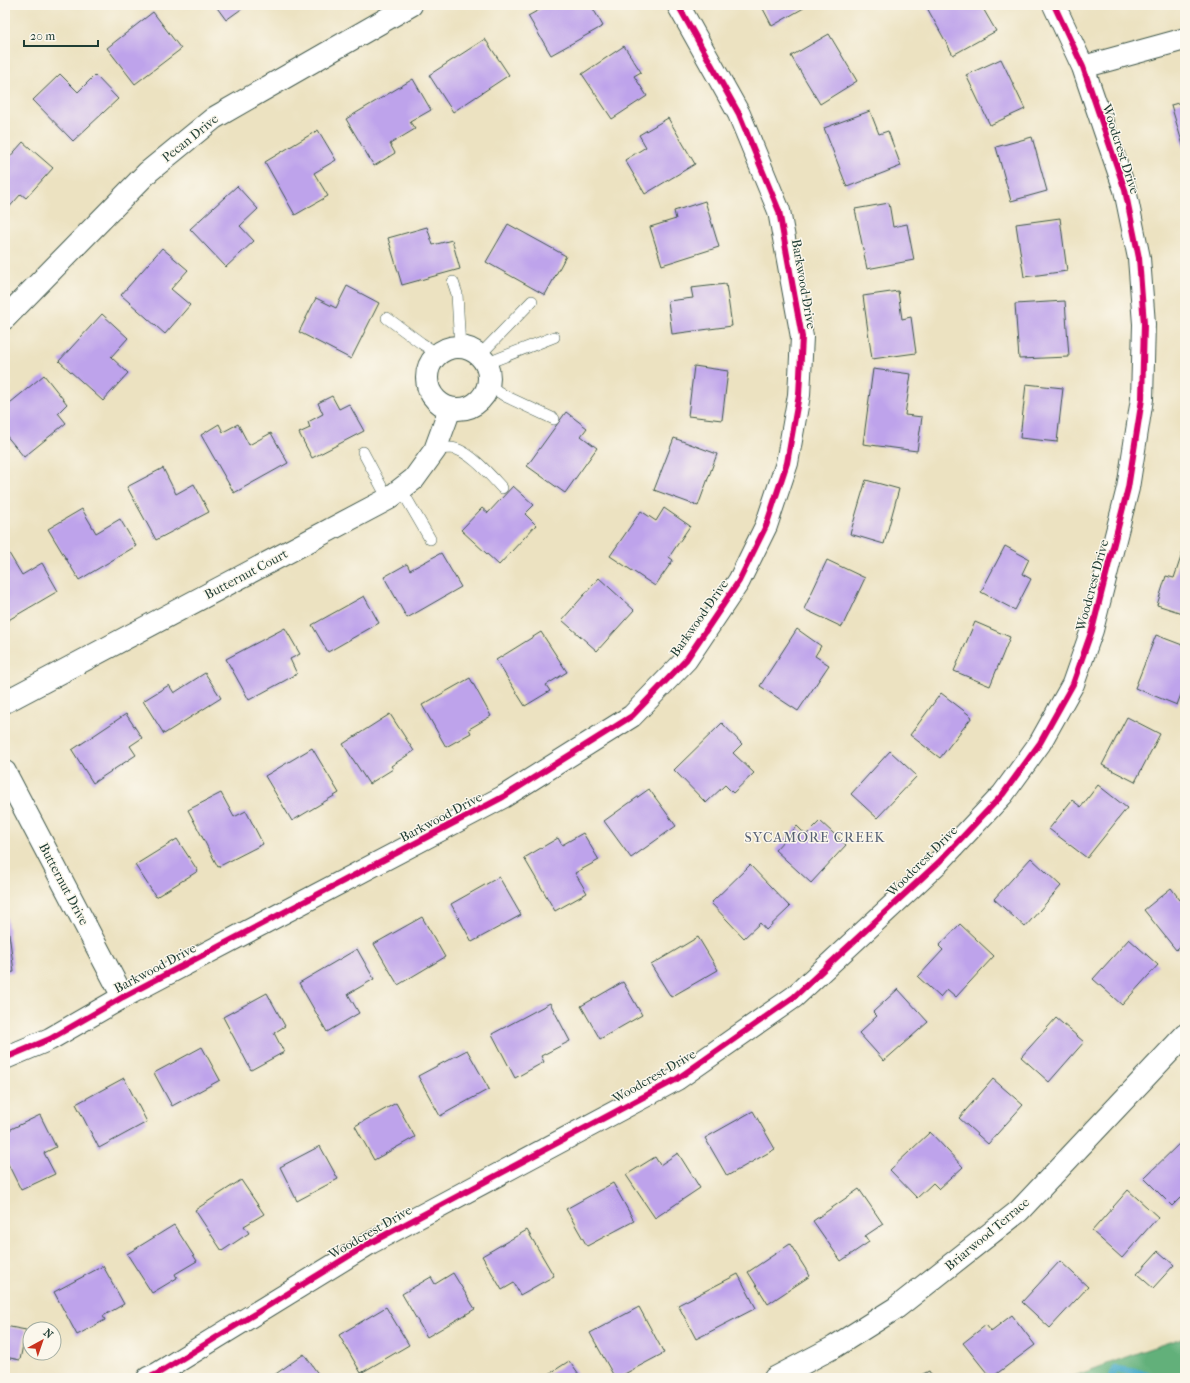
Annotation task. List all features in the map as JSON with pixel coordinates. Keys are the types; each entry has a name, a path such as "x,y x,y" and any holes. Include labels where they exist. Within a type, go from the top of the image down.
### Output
{"street":[{"name":"Pecan Drive","path":"5,318 148,172 214,118 411,5"},
{"name":"Barkwood Drive","path":"5,1058 50,1038 124,997 503,797 632,716 686,660 739,581 766,526 787,463 799,395 802,338 779,211 739,114 678,5"},
{"name":"Woodcrest Drive","path":"148,1378 157,1374 370,1243 677,1079 794,997 939,862 1003,794 1040,743 1073,684 1092,630 1128,488 1142,399 1144,324 1138,258 1125,190 1083,67 1054,5"},
{"path":"1083,67 1185,39"},
{"path":"448,349 478,363 485,394 470,407 450,409 440,404 432,396 427,385 427,373 431,363 438,354 448,349"},
{"name":"Butternut Court","path":"5,702 394,494 414,479 435,450 450,409"},
{"name":"Butternut Drive","path":"5,772 124,997"},
{"name":"Briarwood Terrace","path":"775,1378 834,1346 896,1308 1019,1211 1185,1035"}],"lane":[{"path":"453,282 478,363 505,396 554,419"},
{"path":"478,363 532,301"},
{"path":"387,318 438,354"},
{"path":"478,363 554,337"},
{"path":"435,450 452,448 464,452 474,459 502,488"},
{"path":"363,452 430,539"}],"green space":[{"path":"1185,1337 1185,1378 1069,1378 1148,1349"}],"building":[{"path":"215,5 247,5 226,20"},
{"path":"548,5 591,5 603,26 551,55 528,16"},
{"path":"761,5 809,5 772,26"},
{"path":"972,5 973,7 976,5 981,5 996,31 953,55 926,6"},
{"path":"153,12 181,49 135,84 107,48"},
{"path":"829,34 857,81 820,104 791,56"},
{"path":"485,39 509,75 453,112 429,75"},
{"path":"624,46 641,72 634,76 647,96 612,119 582,74"},
{"path":"1001,59 1025,109 990,125 966,75"},
{"path":"60,74 78,92 95,75 118,99 73,141 33,100"},
{"path":"413,79 431,110 410,122 415,129 390,144 395,153 374,166 346,119"},
{"path":"1185,101 1185,152 1171,105"},
{"path":"870,111 879,134 888,131 901,166 847,187 824,128"},
{"path":"668,118 695,164 645,194 625,160 646,147 639,135"},
{"path":"318,130 336,160 314,173 328,196 295,215 265,162"},
{"path":"1032,137 1047,191 1011,201 996,147"},
{"path":"23,142 53,168 26,198 21,194 6,211 5,158 7,160"},
{"path":"237,186 258,209 240,226 254,241 226,267 190,229"},
{"path":"705,201 719,247 662,265 650,227 676,219 674,211"},
{"path":"889,203 893,227 907,224 914,260 867,269 855,209"},
{"path":"1060,218 1067,271 1024,277 1016,224"},
{"path":"508,224 566,256 545,295 486,262"},
{"path":"427,227 433,245 452,240 460,269 402,285 388,238"},
{"path":"162,248 188,270 171,289 190,305 165,334 121,295"},
{"path":"726,284 732,326 672,334 668,301 693,298 691,288"},
{"path":"347,286 379,303 351,359 299,332 316,298 336,308"},
{"path":"898,291 902,319 911,317 916,353 872,359 863,296"},
{"path":"1065,301 1069,357 1019,359 1015,304"},
{"path":"102,314 128,338 111,357 128,373 103,401 59,361"},
{"path":"694,366 728,371 722,420 688,416"},
{"path":"873,369 911,374 905,415 922,417 917,451 863,444"},
{"path":"44,375 67,404 58,413 66,423 24,457 5,434 5,407"},
{"path":"1026,384 1063,388 1057,442 1020,438"},
{"path":"332,396 339,409 349,404 364,431 312,458 299,433 310,428 308,422 323,414 318,403"},
{"path":"566,412 587,428 581,436 597,448 565,493 527,466"},
{"path":"219,424 223,432 238,424 249,445 271,433 288,463 234,493 201,435"},
{"path":"674,438 717,454 698,506 654,490"},
{"path":"163,468 176,494 194,484 209,512 156,540 127,487"},
{"path":"866,480 899,489 884,544 850,534"},
{"path":"513,486 534,505 525,514 536,525 499,565 461,530 482,508 488,513"},
{"path":"664,508 690,526 669,557 673,560 655,586 610,556 641,511 656,521"},
{"path":"82,509 96,533 120,519 136,546 79,580 48,529"},
{"path":"1185,545 1185,614 1157,605 1166,576 1174,578"},
{"path":"1005,546 1029,559 1022,574 1031,579 1015,610 981,592"},
{"path":"7,550 22,575 42,563 58,591 5,622 5,552"},
{"path":"441,553 461,587 407,618 384,577 407,564 410,570"},
{"path":"827,560 865,578 842,627 804,609"},
{"path":"599,578 634,610 597,651 562,620"},
{"path":"364,596 379,623 328,652 312,625"},
{"path":"975,622 1010,637 990,686 954,671"},
{"path":"285,628 300,654 290,659 297,674 249,700 226,659"},
{"path":"797,629 821,646 815,656 829,665 798,711 760,686"},
{"path":"541,632 567,672 546,685 550,691 525,706 496,660"},
{"path":"1156,635 1185,646 1185,684 1177,705 1135,688"},
{"path":"205,673 221,698 164,734 143,701 169,685 174,693"},
{"path":"470,678 491,716 469,729 471,733 446,747 422,705"},
{"path":"941,693 972,717 940,758 910,735"},
{"path":"126,714 142,738 130,746 136,755 93,783 72,750"},
{"path":"390,714 414,751 391,766 393,769 369,784 343,744"},
{"path":"1127,717 1160,734 1135,782 1102,765"},
{"path":"722,723 742,744 733,753 754,773 733,793 725,785 706,803 674,770"},
{"path":"312,748 339,793 292,821 265,776"},
{"path":"890,751 917,776 877,818 851,794"},
{"path":"1098,785 1127,808 1087,858 1049,829 1072,800 1081,807"},
{"path":"649,789 676,826 631,858 604,821"},
{"path":"221,793 234,817 246,811 263,844 218,867 188,810"},
{"path":"820,821 846,845 811,883 775,850 797,826 806,835"},
{"path":"583,833 599,860 575,873 587,893 555,911 524,858 558,838 562,845"},
{"path":"177,839 198,871 156,897 135,865"},
{"path":"1031,858 1061,886 1025,927 994,899"},
{"path":"750,865 790,907 766,930 760,923 744,938 711,903"},
{"path":"499,877 521,915 472,942 451,904"},
{"path":"1171,888 1180,900 1185,896 1185,942 1176,950 1144,910"},
{"path":"422,917 445,957 398,985 374,944"},
{"path":"5,918 7,918 14,972 5,973"},
{"path":"960,924 994,956 956,997 947,989 940,997 918,977 943,950 939,946"},
{"path":"698,937 718,970 671,997 651,965"},
{"path":"1129,939 1158,965 1122,1005 1093,979"},
{"path":"357,949 374,979 348,994 359,1013 327,1032 299,983"},
{"path":"623,982 642,1015 600,1039 581,1006"},
{"path":"898,989 928,1022 884,1061 859,1033 877,1016 873,1012"},
{"path":"267,993 285,1026 274,1033 284,1052 251,1070 223,1017"},
{"path":"550,1003 570,1041 541,1056 544,1062 515,1078 492,1034"},
{"path":"1056,1018 1084,1042 1049,1082 1021,1057"},
{"path":"202,1047 220,1080 172,1106 154,1073"},
{"path":"467,1050 489,1089 440,1116 418,1076"},
{"path":"124,1078 147,1122 99,1148 76,1104"},
{"path":"993,1079 1023,1105 988,1144 959,1118"},
{"path":"396,1103 415,1137 374,1160 355,1126"},
{"path":"753,1111 775,1149 727,1176 705,1138"},
{"path":"40,1115 56,1147 44,1153 55,1174 21,1190 5,1158 5,1132"},
{"path":"930,1132 963,1167 939,1189 933,1183 917,1198 890,1170"},
{"path":"1183,1140 1185,1142 1185,1193 1172,1206 1144,1178"},
{"path":"320,1146 338,1179 297,1201 280,1167"},
{"path":"678,1153 700,1188 655,1218 626,1175 655,1157 660,1165"},
{"path":"241,1180 264,1214 244,1226 249,1233 222,1251 195,1210"},
{"path":"613,1183 634,1221 587,1246 566,1209"},
{"path":"859,1189 883,1224 865,1236 869,1242 841,1261 813,1221"},
{"path":"1128,1190 1158,1217 1122,1258 1092,1231"},
{"path":"174,1225 197,1261 175,1274 177,1278 152,1293 127,1254"},
{"path":"527,1230 554,1276 520,1295 514,1283 502,1290 482,1256"},
{"path":"790,1244 810,1276 768,1304 748,1272"},
{"path":"1158,1251 1174,1265 1153,1288 1137,1274"},
{"path":"1060,1261 1088,1287 1050,1328 1022,1302"},
{"path":"103,1266 124,1304 103,1316 105,1320 77,1335 54,1292"},
{"path":"453,1273 475,1309 427,1337 402,1294 431,1277 435,1284"},
{"path":"738,1274 756,1308 696,1339 678,1305"},
{"path":"386,1307 409,1345 361,1373 339,1335"},
{"path":"639,1307 664,1353 615,1378 590,1333"},
{"path":"1012,1315 1035,1345 991,1378 963,1343 986,1325 991,1331"},
{"path":"5,1326 22,1329 22,1350 20,1360 5,1357"},
{"path":"304,1354 321,1378 270,1378"},
{"path":"569,1361 581,1378 543,1378"},
{"path":"929,1371 933,1378 915,1378"}],"waterway":[{"path":"1111,1378 1116,1369 1146,1374 1152,1378"}],"cycle path":[{"path":"5,1058 50,1039 123,997 503,797 632,716 686,660 739,581 766,526 787,463 799,395 802,337 779,211 739,114 678,5"},
{"path":"148,1378 157,1374 370,1243 677,1079 794,997 939,862 1003,794 1040,743 1073,684 1092,630 1128,488 1142,399 1144,324 1139,258 1125,190 1083,67 1054,5"}],"district":[{"name":"SYCAMORE CREEK","path":"815,837"}]}
